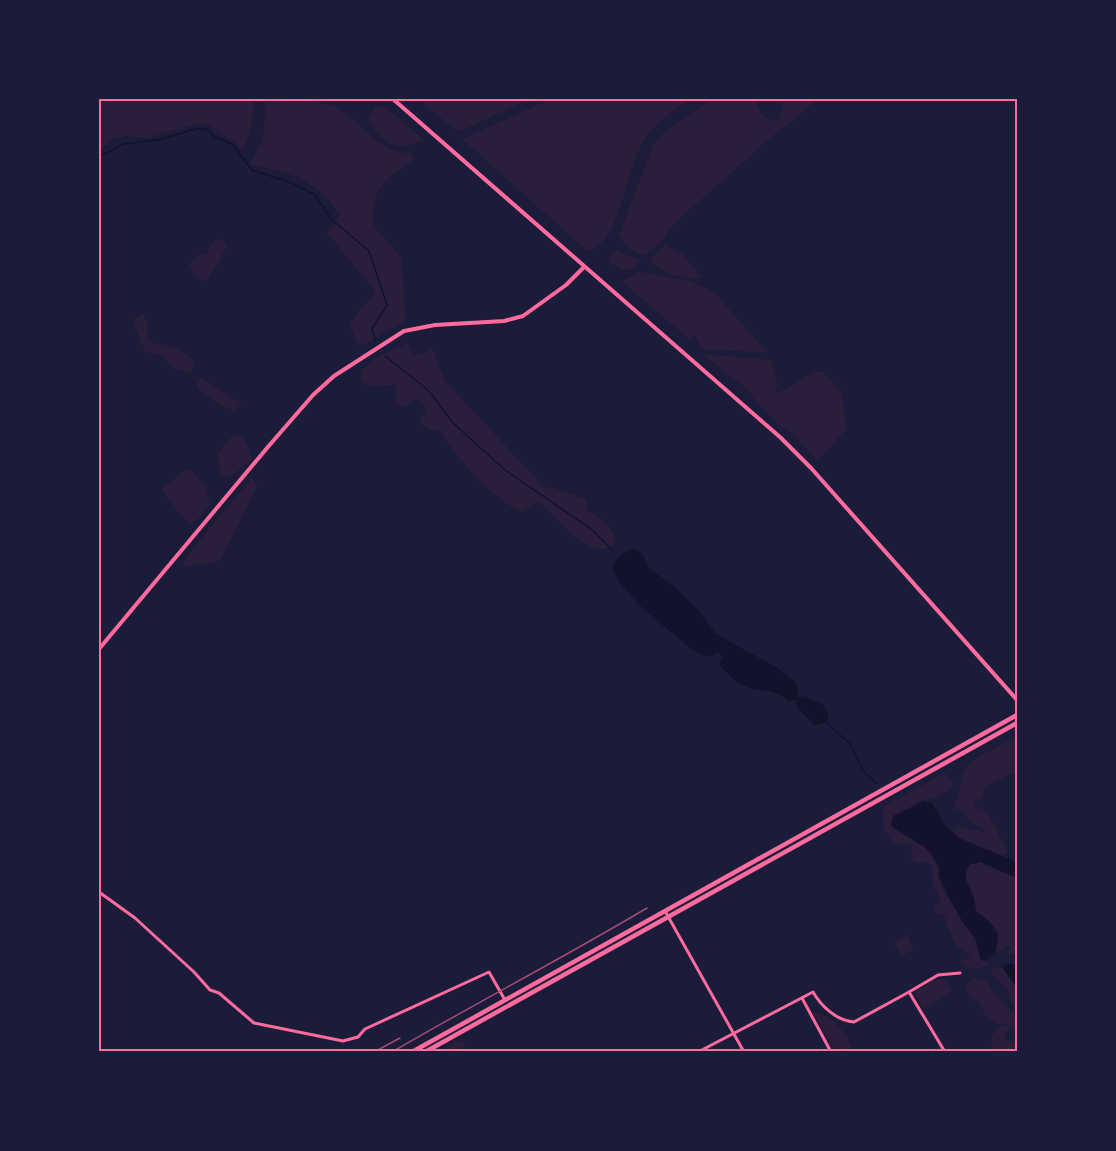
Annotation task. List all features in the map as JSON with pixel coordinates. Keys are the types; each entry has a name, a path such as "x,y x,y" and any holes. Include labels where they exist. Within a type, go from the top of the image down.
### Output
{"main road":[{"path":"393,99 756,415 796,453 1017,700"},
{"path":"99,649 305,403 334,376 404,331 435,325 504,321 524,316 566,285 584,267"},
{"path":"425,1052 1017,715"},
{"path":"412,1052 1017,723"}],"street":[{"path":"99,892 135,918 194,972 210,990 226,998 254,1023 343,1041 358,1036 365,1029 489,972 505,1000"},
{"path":"667,914 744,1052"},
{"path":"698,1052 813,992 820,1004 847,1022 854,1022 938,975 960,973"},
{"path":"909,992 945,1052"},
{"path":"802,998 831,1052"}],"shaded area":[{"path":"99,99 249,99 254,101 251,126 243,149 208,125 196,124 147,138 126,136 112,139 99,151"},
{"path":"418,99 530,99 458,132"},
{"path":"551,99 689,99 659,123 644,140 613,226 605,239 593,250 586,250 462,139"},
{"path":"754,99 767,118 775,120 780,119 783,103 770,99 817,99 669,228 665,237 655,247 643,256 631,250 619,235 653,144 666,130 708,102"},
{"path":"299,100 337,108 380,143 399,152 411,153 414,161 390,176 377,193 373,212 374,226 401,257 406,321 360,346 349,325 375,291 327,233 340,215 321,192 301,179 290,174 250,165 263,137 266,103"},
{"path":"375,107 385,107 423,139 405,146 391,144 385,140 368,120"},
{"path":"217,238 227,247 206,282 200,280 189,265 199,254 205,254"},
{"path":"665,245 683,254 701,277 673,274 654,265 649,260"},
{"path":"615,250 641,261 631,269 622,269 608,263"},
{"path":"640,272 687,280 714,292 767,352 702,350 695,336 690,340 621,281"},
{"path":"143,314 148,324 147,338 154,343 176,349 194,361 191,373 173,369 165,357 145,351 134,325 136,318"},
{"path":"408,343 415,356 432,349 446,382 547,490 551,487 587,500 588,512 606,524 616,543 607,548 596,548 586,544 565,528 541,503 536,502 523,511 501,500 476,477 439,430 430,429 420,423 421,418 427,412 424,404 416,400 402,407 396,404 395,385 367,386 361,380 362,370 378,357"},
{"path":"702,354 771,360 777,380 776,394 814,372 823,372 841,392 847,428 817,460 792,433 783,428 755,401 749,391"},
{"path":"201,378 243,404 233,412 215,402 196,385"},
{"path":"233,435 241,436 247,444 252,459 234,474 225,476 221,475 217,454"},
{"path":"190,469 206,487 210,505 198,519 190,523 161,489 181,473"},
{"path":"252,478 258,485 221,559 213,563 186,567 183,563 189,553"},
{"path":"631,549 636,549 643,555 648,567 677,589 697,609 716,634 776,667 796,682 798,698 803,696 823,704 829,716 827,722 814,725 797,707 794,699 789,702 778,694 740,684 719,663 721,654 717,652 710,657 696,652 646,611 624,588 612,566 619,556"},
{"path":"1017,737 1017,772 985,786 982,797 974,803 976,807 987,811 1007,851 1004,856 967,842 952,832 954,828 960,826 985,833 984,829 971,822 960,809 956,810 953,805 959,798 961,782 968,766 984,754"},
{"path":"945,773 953,783 953,787 940,795 919,802 891,825 922,845 935,860 941,883 974,939 979,957 985,961 987,959 989,965 977,969 966,967 960,962 962,958 967,960 970,958 964,948 958,949 946,924 945,916 937,914 934,909 941,901 933,885 932,867 928,863 914,862 911,855 913,844 895,843 886,834 884,827 884,806"},
{"path":"924,801 933,804 946,827 961,839 1017,862 1017,878 980,862 971,864 966,872 966,880 974,898 976,911 990,922 998,934 996,952 985,961 981,960 975,937 965,926 951,901 939,877 939,867 931,854 926,848 891,826 893,816"},
{"path":"980,862 1017,878 1017,953 1008,956 1006,953 1011,948 1008,945 996,952 998,941 990,922 976,911 966,872 971,864"},
{"path":"907,935 914,949 902,956 894,942"},
{"path":"1012,964 1017,967 1017,988 1003,968 1005,965"},
{"path":"993,967 1003,968 1017,988 1017,1010 1009,1000 1007,989 990,972"},
{"path":"973,978 987,980 992,991 1017,1017 1017,1032 1006,1024 996,1024 985,1015 979,1002 970,998 966,987"},
{"path":"936,979 945,980 952,992 923,1008 914,992"},
{"path":"812,1010 838,1026 855,1052 835,1052"},
{"path":"1002,1026 1009,1026 1009,1030 1004,1034 1007,1041 1017,1041 1017,1052 991,1052 992,1035"},
{"path":"462,1039 466,1046 456,1052 438,1052"}],"waterway":[{"path":"99,156 122,144 158,140 199,128 208,130 214,136 233,145 252,170 292,183 315,195 331,219 369,251 387,305 372,329 375,340"},
{"path":"385,356 428,390 453,423 505,470 591,529 611,549"},
{"path":"825,721 849,743 863,771 876,783"}],"railway":[{"path":"392,1052 647,908"},
{"path":"374,1052 400,1038"}]}
